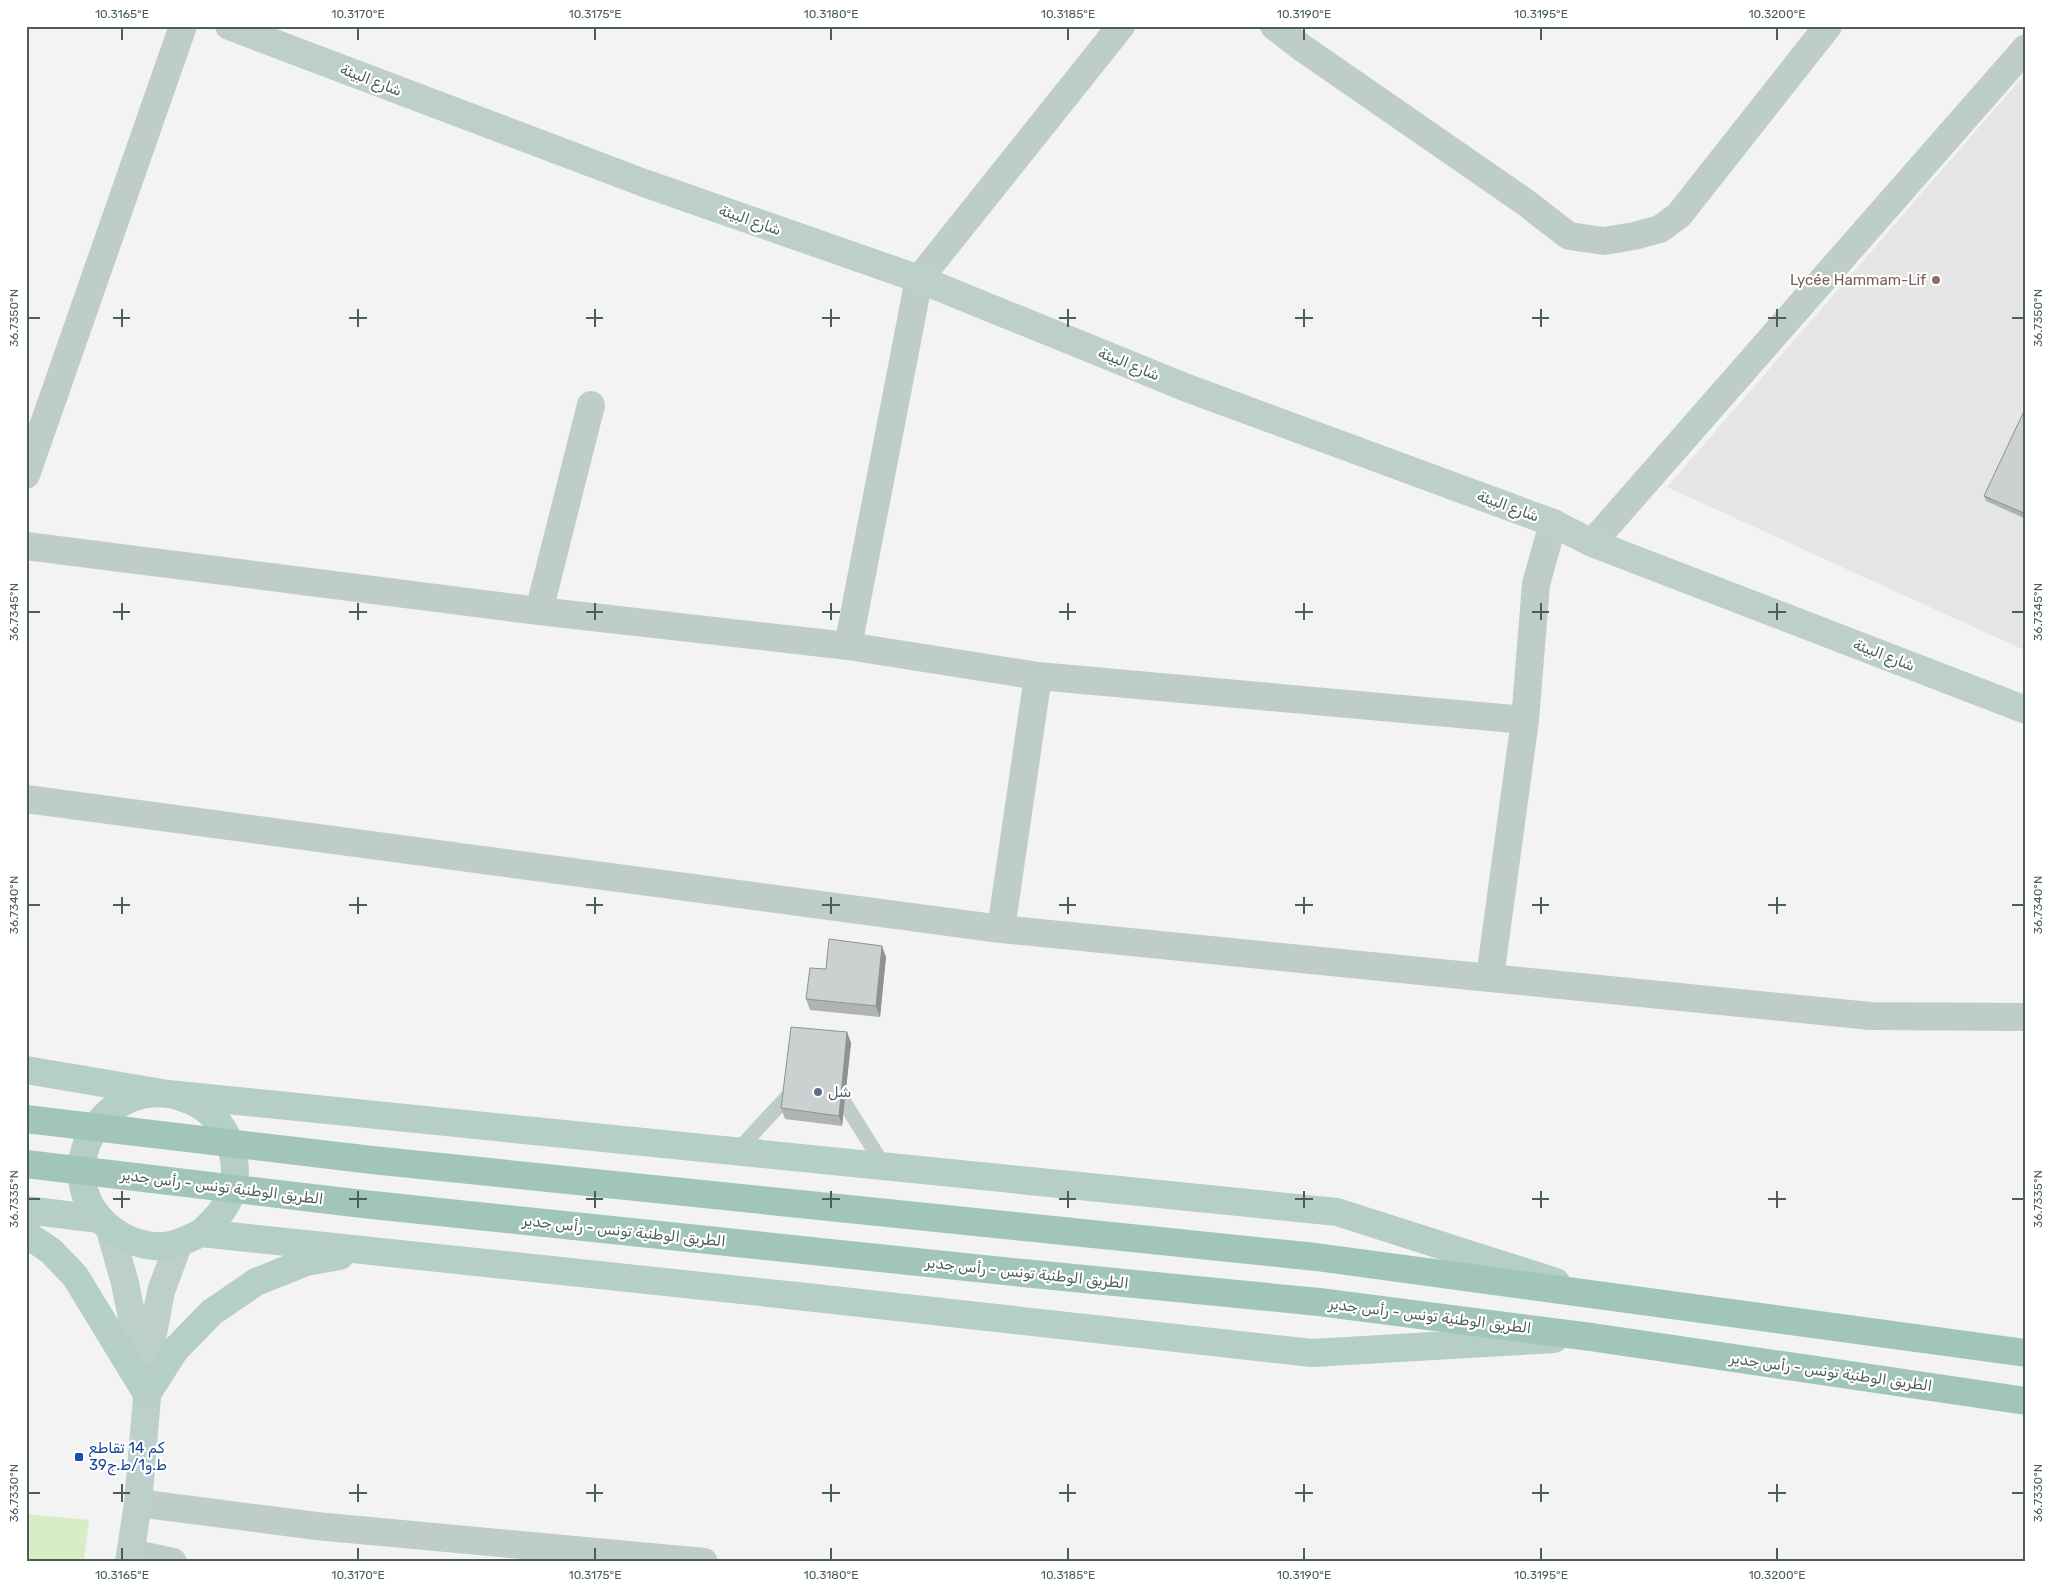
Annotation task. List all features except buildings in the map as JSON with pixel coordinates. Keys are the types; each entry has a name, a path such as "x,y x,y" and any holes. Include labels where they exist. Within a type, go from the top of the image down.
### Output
{"highway":[{"path":"26,1119 382,1161 1316,1258 2026,1353"},
{"name":"الطريق الوطنية تونس - رأس جدير","path":"26,1164 363,1204 1319,1302 1591,1337 2026,1401"}],"main road":[{"name":"شارع البيئة","path":"229,26 644,183 919,279 1187,388 1553,523 1592,543 2026,710"},
{"path":"26,1070 168,1094 1337,1212 1598,1296"},
{"path":"130,1557 138,1502 152,1339 161,1291 190,1238 220,1215 232,1191 235,1165 228,1139 214,1117 193,1101 168,1094 144,1094 123,1101 104,1115 90,1133 82,1155 82,1177 87,1199 105,1224 125,1283 147,1394"},
{"path":"26,1210 105,1224 132,1242 155,1246 190,1238 412,1254 1312,1353 1591,1337"},
{"path":"26,1234 51,1251 75,1276 147,1394"},
{"path":"147,1394 175,1350 212,1312 256,1282 306,1262 358,1253 412,1254"}],"street":[{"path":"26,475 183,26"},
{"path":"848,646 919,279 1121,26"},
{"path":"1274,26 1301,47 1526,202 1568,236 1604,242 1660,229 1679,215 1828,26"},
{"path":"1592,543 2026,48"},
{"path":"539,611 591,405"},
{"path":"1490,977 1524,720 1536,584 1553,523"},
{"path":"26,546 539,611 848,646 1038,676 1524,720"},
{"path":"1001,929 1038,676"},
{"path":"26,799 1001,929 1870,1016 2026,1017"},
{"path":"138,1502 316,1526 704,1562"},
{"path":"130,1557 173,1562"}],"lane":[{"path":"738,1151 788,1096"},
{"path":"844,1102 884,1166"}],"shaded area":[{"name":"Lycée Hammam-Lif","path":"2026,73 2026,651 1667,487"}],"green space":[{"path":"26,1514 89,1520 84,1562 26,1562"}],"place":[{"name":"Lycée Hammam-Lif","path":"1936,280"},
{"name":"شل","path":"818,1092"},
{"name":"كم 14 تقاطع ط.و1/ط.ج39","path":"79,1457"}]}
